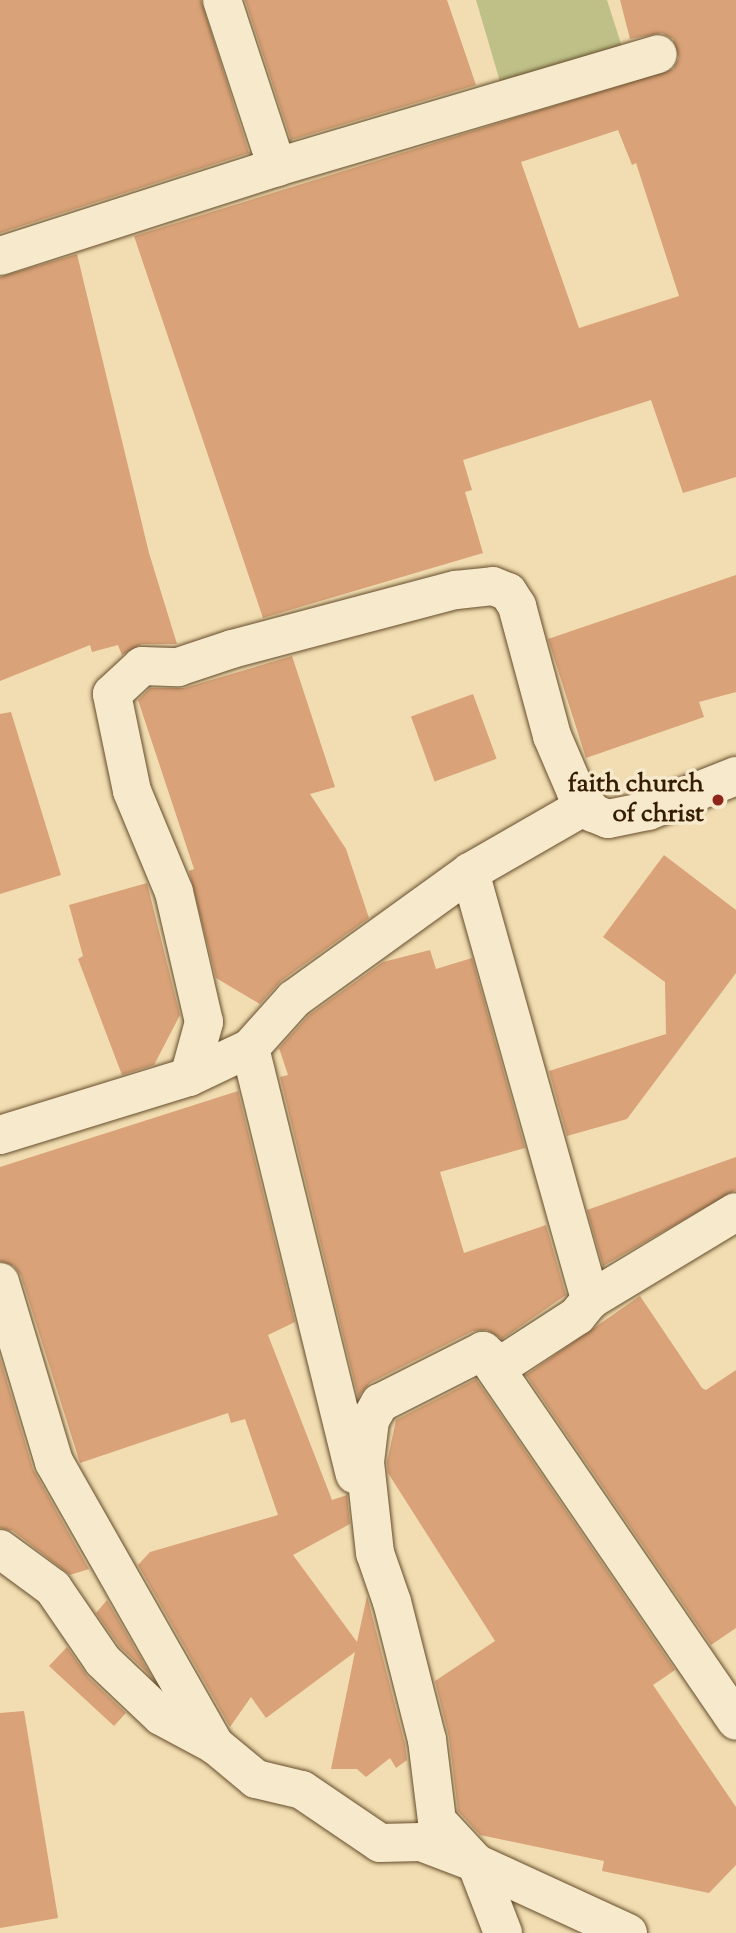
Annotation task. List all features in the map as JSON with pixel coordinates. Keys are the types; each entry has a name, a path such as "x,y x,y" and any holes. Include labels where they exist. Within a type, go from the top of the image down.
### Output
{"street":[{"path":"222,0 277,167"},
{"path":"0,256 277,167 658,54"},
{"path":"188,1077 204,1022 174,892 132,790 112,694 142,666 178,667 245,645 456,590 493,586 508,592 517,606 552,736 585,806 608,819 622,817 736,776"},
{"path":"0,1135 188,1077 250,1048 295,999 470,872 585,806"},
{"path":"470,872 590,1300"},
{"path":"250,1048 375,1553 392,1602 427,1740 437,1821 476,1863 503,1933"},
{"path":"482,1351 500,1366 577,1315 590,1300 736,1212"},
{"path":"0,1282 54,1462 215,1745"},
{"path":"375,1553 365,1462 370,1420 380,1404 482,1351"},
{"path":"482,1351 736,1721"},
{"path":"0,1549 53,1588 103,1661 161,1716 215,1745 256,1779 302,1790 380,1843 421,1842 476,1863 628,1933"}],"green space":[{"path":"476,0 607,0 623,50 501,85"}],"building":[{"path":"0,0 201,0 249,153 0,233"},
{"path":"245,0 447,0 476,85 291,140"},
{"path":"620,0 736,0 736,477 683,493 651,400 463,460 472,490 465,492 483,553 263,618 134,236 673,69 679,58 673,39 662,33 630,39","holes":["618,130 632,165 636,163 679,296 579,328 521,162"]},
{"path":"77,254 149,553 177,644 142,644 122,655 118,645 92,652 90,645 0,681 0,277"},
{"path":"736,575 736,692 699,702 704,717 586,758 548,639"},
{"path":"292,656 335,787 310,794 346,849 369,918 281,981 260,1004 216,978 189,871 194,869 138,700 150,688 184,688"},
{"path":"473,694 497,759 435,781 411,717"},
{"path":"11,712 61,875 0,894 0,714"},
{"path":"664,855 736,910 736,973 627,1119 567,1136 549,1071 666,1034 665,982 603,937"},
{"path":"147,883 180,1015 154,1065 122,1075 78,959 83,956 69,905"},
{"path":"430,950 436,969 472,958 525,1148 440,1172 464,1253 546,1225 566,1295 502,1339 487,1330 473,1331 370,1383 358,1397 280,1077 288,1075 279,1048 309,1015 383,962"},
{"path":"238,1091 295,1322 268,1335 332,1500 347,1495 350,1524 293,1555 357,1642 367,1596 405,1744 407,1760 396,1768 390,1758 366,1777 357,1769 331,1769 355,1652 266,1718 251,1697 230,1727 138,1565 150,1552 278,1515 245,1419 231,1423 228,1413 80,1463 21,1276 14,1266 0,1261 0,1167"},
{"path":"736,1157 736,1190 603,1266 587,1210"},
{"path":"640,1296 702,1388 706,1390 736,1370 736,1628 711,1645 526,1375"},
{"path":"0,1358 33,1469 89,1569 70,1575 13,1531 0,1528"},
{"path":"476,1379 675,1670 653,1685 736,1807 736,1865 709,1893 602,1871 604,1861 480,1835 458,1811 449,1737 435,1681 495,1641 388,1473 387,1462 396,1420"},
{"path":"107,1600 151,1676 120,1647 96,1613"},
{"path":"67,1647 88,1677 126,1713 114,1726 49,1666"},
{"path":"24,1711 58,1918 0,1928 0,1713"}],"place":[{"name":"faith church of christ","path":"718,800"}]}
